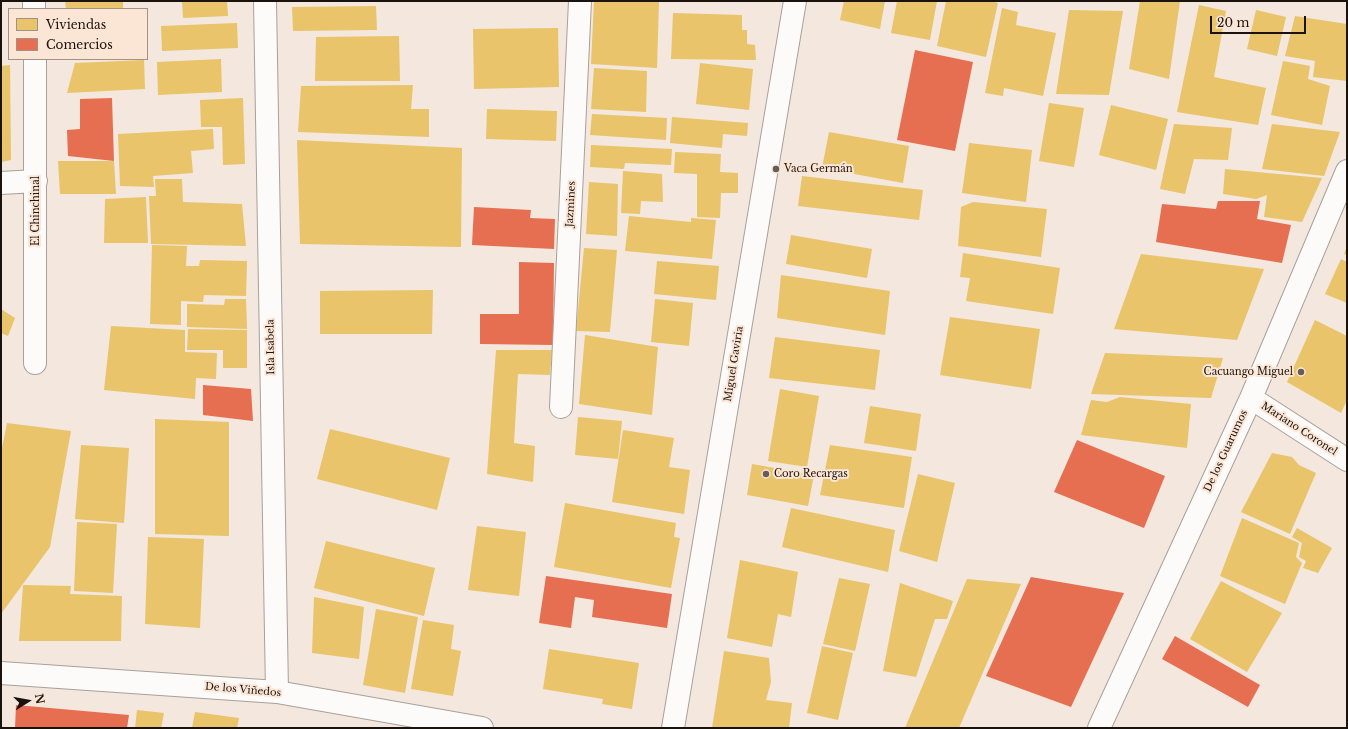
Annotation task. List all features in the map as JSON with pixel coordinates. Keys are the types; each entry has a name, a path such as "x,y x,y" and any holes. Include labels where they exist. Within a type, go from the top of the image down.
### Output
{"street":[{"name":"Isla Isabela","path":"265,1 277,692"},
{"name":"Jazmines","path":"561,407 580,1"},
{"name":"Miguel Gaviria","path":"673,728 795,1"},
{"name":"El Chinchinal","path":"35,60 36,363"},
{"name":"De los Guarumos","path":"1099,728 1251,398 1347,171"},
{"path":"1,183 36,182"},
{"name":"Mariano Coronel","path":"1251,398 1347,460"},
{"name":"De los Viñedos","path":"1,672 277,692 482,728"}],"building: Viviendas":[{"path":"65,1 123,1 123,8 66,8"},
{"path":"182,1 227,1 228,16 183,18"},
{"path":"594,1 659,1 657,68 591,64"},
{"path":"844,1 885,1 880,29 840,20"},
{"path":"897,1 937,1 930,40 891,33"},
{"path":"946,1 991,1 998,3 986,57 937,46"},
{"path":"1140,1 1180,1 1169,79 1129,69"},
{"path":"1199,5 1226,11 1214,77 1266,88 1258,125 1177,112"},
{"path":"376,6 377,30 293,31 292,7"},
{"path":"1002,8 1018,12 1016,25 1056,33 1043,96 1004,88 1003,96 985,93"},
{"path":"1069,10 1123,11 1109,95 1056,94"},
{"path":"1256,10 1286,17 1277,56 1247,49"},
{"path":"673,13 742,15 742,30 747,30 747,44 755,45 756,60 671,59"},
{"path":"1295,16 1347,24 1347,81 1313,77 1315,61 1285,56"},
{"path":"237,23 238,48 162,51 161,26"},
{"path":"558,28 559,87 474,89 473,29"},
{"path":"399,36 400,81 315,81 316,37"},
{"path":"221,59 222,92 158,95 157,62"},
{"path":"144,60 145,89 67,93 75,63"},
{"path":"1283,61 1310,66 1308,79 1330,86 1322,125 1271,115"},
{"path":"700,63 753,69 749,110 696,104"},
{"path":"10,65 11,160 1,162 1,66"},
{"path":"594,68 647,71 646,112 591,109"},
{"path":"413,85 411,109 429,109 429,137 298,132 301,86"},
{"path":"243,98 245,164 223,165 222,127 201,127 200,100"},
{"path":"1049,103 1084,108 1074,167 1039,161"},
{"path":"1111,105 1168,119 1156,170 1099,155"},
{"path":"487,109 557,111 556,141 486,139"},
{"path":"592,114 667,118 666,140 590,135"},
{"path":"672,117 748,123 747,136 723,134 722,148 670,143"},
{"path":"1174,124 1232,128 1228,160 1194,159 1185,194 1160,189"},
{"path":"1272,124 1340,132 1324,176 1262,169"},
{"path":"213,129 214,149 191,151 193,173 153,176 154,187 120,186 118,134"},
{"path":"829,132 909,146 903,183 822,168"},
{"path":"297,140 462,148 461,247 300,244"},
{"path":"969,143 1032,150 1026,202 962,193"},
{"path":"591,145 672,149 671,165 625,163 624,169 590,167"},
{"path":"675,152 721,154 720,172 738,173 738,193 721,193 720,218 697,217 697,174 674,173"},
{"path":"58,161 114,161 116,194 60,194"},
{"path":"1225,169 1322,178 1302,222 1264,217 1267,195 1256,199 1223,194"},
{"path":"623,171 662,174 663,202 641,201 640,214 621,213"},
{"path":"802,176 923,190 919,220 798,206"},
{"path":"155,179 182,179 183,202 242,204 246,246 151,244 149,196 156,196"},
{"path":"589,182 618,184 617,236 586,234"},
{"path":"146,197 148,243 104,243 105,199"},
{"path":"973,202 1047,209 1041,257 958,246 961,207"},
{"path":"629,216 691,222 691,218 716,220 712,259 625,251"},
{"path":"791,235 872,249 867,278 786,264"},
{"path":"152,245 187,246 186,266 199,266 200,260 247,261 246,296 204,295 203,302 181,301 181,325 150,324"},
{"path":"1347,246 1347,255 1344,254"},
{"path":"584,248 617,250 610,332 576,331"},
{"path":"963,253 1060,268 1053,314 966,301 970,278 960,277"},
{"path":"1141,254 1264,269 1237,340 1114,329"},
{"path":"1341,259 1347,262 1347,303 1325,294"},
{"path":"657,261 719,266 716,300 654,294"},
{"path":"781,275 890,291 885,335 777,318"},
{"path":"433,290 432,334 320,334 320,291"},
{"path":"225,299 246,299 247,329 187,327 187,304 224,305"},
{"path":"655,299 693,303 689,346 651,342"},
{"path":"1,309 15,318 8,336 1,333"},
{"path":"950,317 1040,329 1031,389 940,375"},
{"path":"1315,320 1347,336 1347,400 1341,413 1287,382"},
{"path":"111,326 185,330 185,352 217,353 216,379 196,378 195,399 104,390"},
{"path":"188,329 247,330 247,368 223,368 223,350 187,350"},
{"path":"585,335 658,347 652,415 579,404"},
{"path":"775,337 880,350 875,390 769,378"},
{"path":"496,350 552,350 550,375 518,374 514,443 535,446 533,482 487,474"},
{"path":"1105,353 1223,358 1211,398 1091,394"},
{"path":"780,389 819,396 807,467 768,461"},
{"path":"1120,397 1191,404 1187,448 1081,435 1091,400 1107,402"},
{"path":"870,406 921,414 916,451 864,443"},
{"path":"578,417 622,421 618,459 575,455"},
{"path":"155,419 229,422 229,536 155,534"},
{"path":"7,423 71,431 50,547 1,614 1,453"},
{"path":"330,429 450,458 437,510 317,479"},
{"path":"623,430 674,438 669,467 690,470 684,514 612,502"},
{"path":"81,445 129,448 124,523 75,519"},
{"path":"830,445 912,457 904,508 820,495"},
{"path":"1272,453 1292,457 1299,465 1316,473 1290,534 1241,512"},
{"path":"752,464 814,475 808,506 747,495"},
{"path":"918,474 955,483 937,562 899,551"},
{"path":"565,503 676,523 674,537 680,538 671,588 554,567"},
{"path":"791,508 895,530 888,572 782,547"},
{"path":"1242,518 1299,543 1296,557 1302,563 1285,604 1220,576"},
{"path":"77,522 117,524 113,593 74,591"},
{"path":"477,526 526,532 519,596 468,590"},
{"path":"1297,528 1332,548 1318,573 1303,568 1306,561 1299,557 1302,543 1292,537"},
{"path":"148,537 204,539 200,628 145,624"},
{"path":"326,541 435,568 424,616 314,588"},
{"path":"740,560 798,572 791,617 778,614 772,647 727,638"},
{"path":"839,578 870,584 855,651 823,644"},
{"path":"967,579 1021,584 959,728 905,728"},
{"path":"1221,581 1282,613 1247,672 1190,639"},
{"path":"900,583 953,601 947,619 935,619 916,677 883,671"},
{"path":"23,585 71,586 70,594 122,596 121,641 19,641"},
{"path":"314,597 364,607 359,659 312,653"},
{"path":"376,609 418,617 405,693 363,685"},
{"path":"423,620 454,625 451,649 461,651 453,696 411,689"},
{"path":"822,646 853,653 838,720 807,713"},
{"path":"549,649 639,663 632,709 602,704 603,699 543,689"},
{"path":"724,651 769,658 771,682 766,700 792,703 789,728 712,728"},
{"path":"137,710 164,713 161,728 135,728"},
{"path":"195,712 239,718 237,728 192,728"}],"building: Comercios":[{"path":"915,50 973,62 955,151 897,140"},
{"path":"112,98 114,161 68,156 67,130 80,129 80,99"},
{"path":"1218,201 1260,201 1257,219 1291,225 1282,263 1156,242 1162,204 1216,209"},
{"path":"474,207 531,210 530,218 555,219 554,249 472,245"},
{"path":"519,262 554,263 553,345 480,344 480,314 519,314"},
{"path":"203,385 251,389 253,421 203,415"},
{"path":"1077,440 1165,476 1144,528 1054,492"},
{"path":"546,576 672,594 667,628 592,617 594,600 575,597 571,628 539,623"},
{"path":"1031,577 1124,593 1071,707 986,676"},
{"path":"1175,636 1260,685 1248,707 1162,659"},
{"path":"16,705 129,715 127,728 15,728"}],"place":[{"name":"Vaca Germán","path":"776,169"},
{"name":"Cacuango Miguel","path":"1301,372"},
{"name":"Coro Recargas","path":"766,474"}]}
